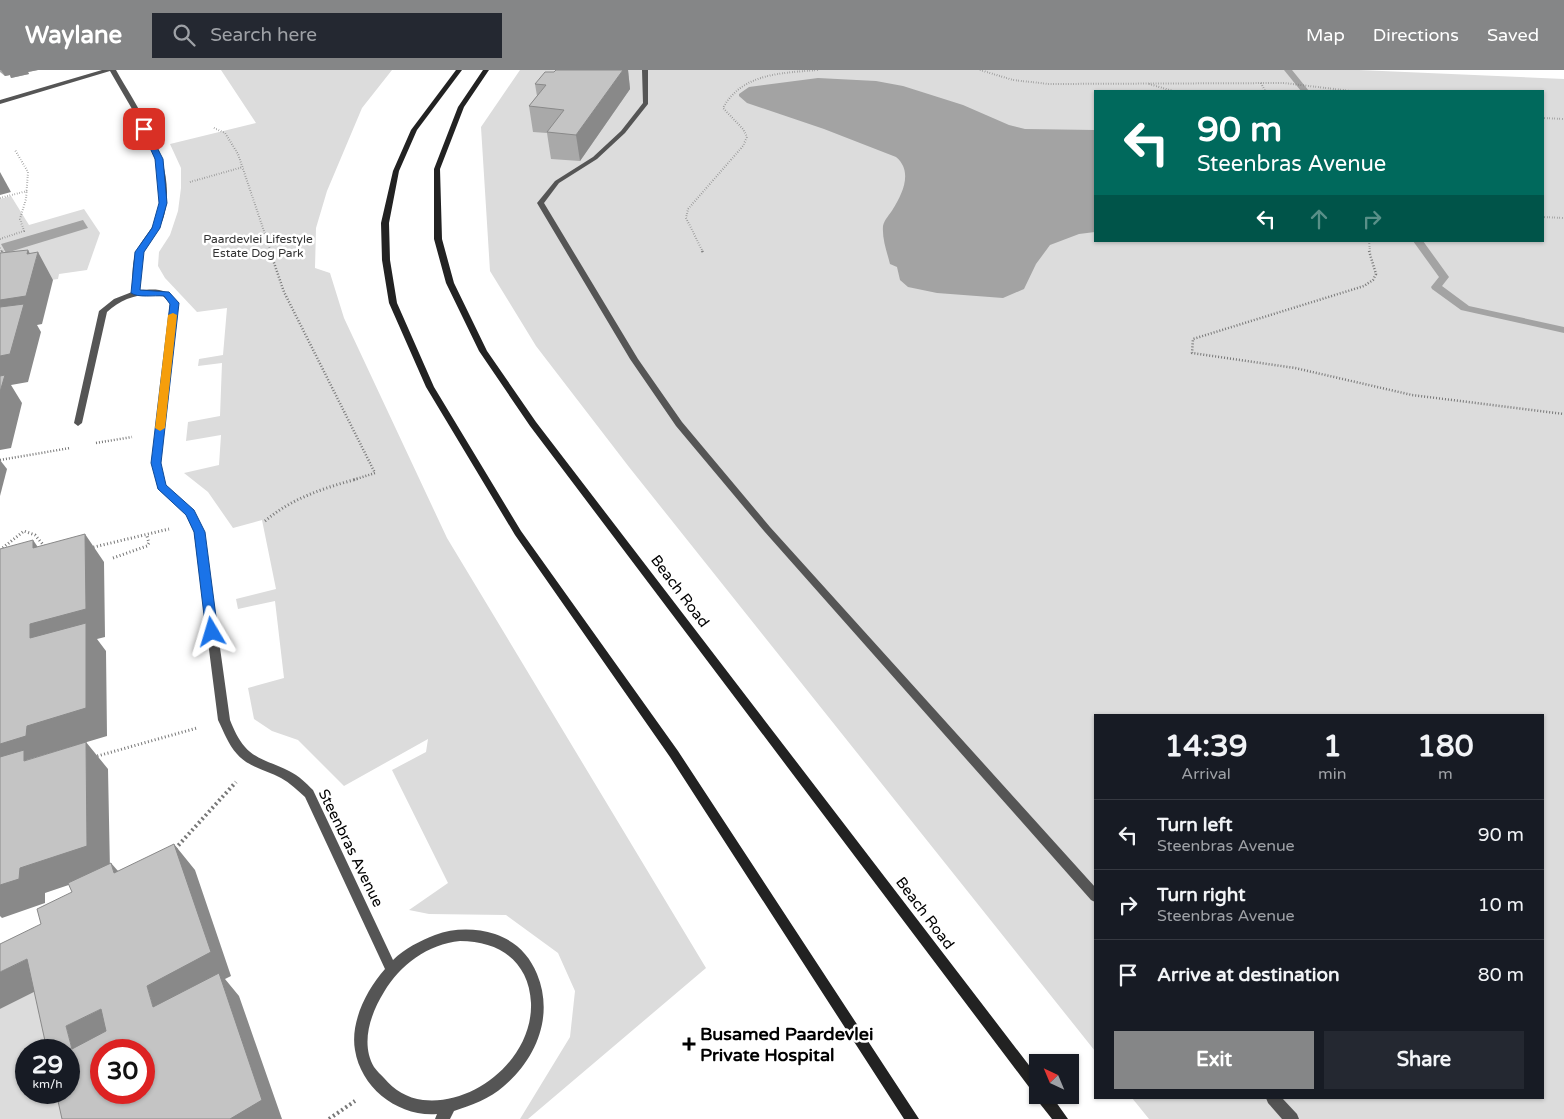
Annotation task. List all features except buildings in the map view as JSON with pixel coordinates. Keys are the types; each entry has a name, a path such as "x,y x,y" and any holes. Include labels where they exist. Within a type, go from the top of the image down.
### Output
{"main road":[{"path":"459,70 414,130 396,171 385,223 386,260 393,303 430,387 518,533 674,754 912,1119"},
{"name":"Beach Road","path":"486,70 462,108 437,168 438,239 450,283 483,351 539,432 1029,1077"},
{"path":"1049,1104 1061,1119"}],"street":[{"path":"0,102 108,70"},
{"path":"78,423 102,312 116,300 136,293 139,252 156,228 163,206 159,159 113,70"},
{"path":"645,70 646,103 623,132 595,158 557,182 540,203 634,359 679,424 767,528 1094,895"},
{"name":"Steenbras Avenue","path":"136,293 166,294 174,303 156,463 161,487 172,498 180,502 194,518 199,532 224,720 230,738 242,753 254,762 285,773 299,782 309,794 391,969"},
{"path":"469,935 495,940 516,952 531,972 538,997 536,1025 524,1053 505,1077 478,1096 449,1106 422,1107 397,1100 379,1085 366,1065 361,1040 365,1016 375,991 391,969 415,950 442,938 469,935"},
{"path":"1274,1099 1292,1119"},
{"path":"442,1119 449,1106"}],"path":[{"path":"703,253 686,218 688,209 743,146 747,136 743,129 723,108 726,100 742,84 781,74 818,70"},
{"path":"980,70 1029,83 1284,83 1345,90"},
{"path":"1144,83 1169,90"},
{"path":"1261,83 1264,90"},
{"path":"1544,118 1564,119"},
{"path":"214,128 224,133 238,154 284,292 375,473 296,500 277,509 265,521"},
{"path":"0,239 24,231 20,219 27,191 28,172 15,150"},
{"path":"188,183 243,167"},
{"path":"0,198 27,191"},
{"path":"1544,216 1564,218"},
{"path":"1369,242 1369,250 1376,274 1373,280 1364,286 1193,339 1192,353 1294,368 1412,395 1564,414"},
{"path":"0,248 5,258 0,259"},
{"path":"82,548 147,536 194,518"},
{"path":"0,552 24,531 35,535 47,546 37,548"},
{"path":"113,558 147,546 150,543 147,536"},
{"path":"0,552 9,553"},
{"path":"93,757 224,720"},
{"path":"169,856 254,762"}],"green space":[{"name":"Paardevlei Lifestyle Estate Dog Park","path":"221,70 392,70 362,108 327,191 316,228 315,268 330,273 344,318 447,538 706,968 528,1119 520,1119 570,1037 575,991 558,953 506,915 429,914 409,910 448,883 392,770 426,752 428,739 344,786 298,740 272,731 254,719 248,688 284,678 275,601 238,609 236,599 276,589 262,520 233,528 208,492 184,473 219,465 221,435 186,441 188,422 220,416 222,363 198,366 199,359 223,355 227,308 197,312 165,278 158,266 159,252 170,235 178,211 181,188 181,168 170,144 256,123"},
{"path":"520,70 1359,70 1564,79 1564,1119 1149,1119 1133,1099 1544,1099 1544,714 1094,714 1094,1050 629,467 536,346 490,271 481,127"},
{"path":"11,196 29,225 84,209 100,233 87,270 59,274 58,279 0,287 0,199"},
{"path":"54,982 67,1039 15,1039 15,1104 80,1104 80,1093 86,1119 0,1119 0,1009"}],"shaded area":[{"path":"818,78 876,81 903,86 963,105 1009,125 1025,129 1094,130 1094,232 1079,234 1050,245 1036,264 1024,289 1003,298 937,293 908,287 900,280 897,267 890,264 883,231 883,226 897,203 905,182 904,169 901,163 896,157 824,129 747,103 739,94 749,87"},
{"path":"83,220 88,228 6,253 1,244"}],"waterway":[{"path":"1288,70 1304,90"},
{"path":"1419,242 1444,277 1436,287 1465,308 1564,330"}],"slow traffic":[{"path":"160,428 173,315"}],"place":[{"name":"Busamed Paardevlei Private Hospital","path":"689,1044"}],"route":[{"path":"144,129 159,159 163,203 156,228 139,252 136,293 158,292 166,294 172,298 174,303 156,463 161,487 190,512 199,532 212,632"}]}
